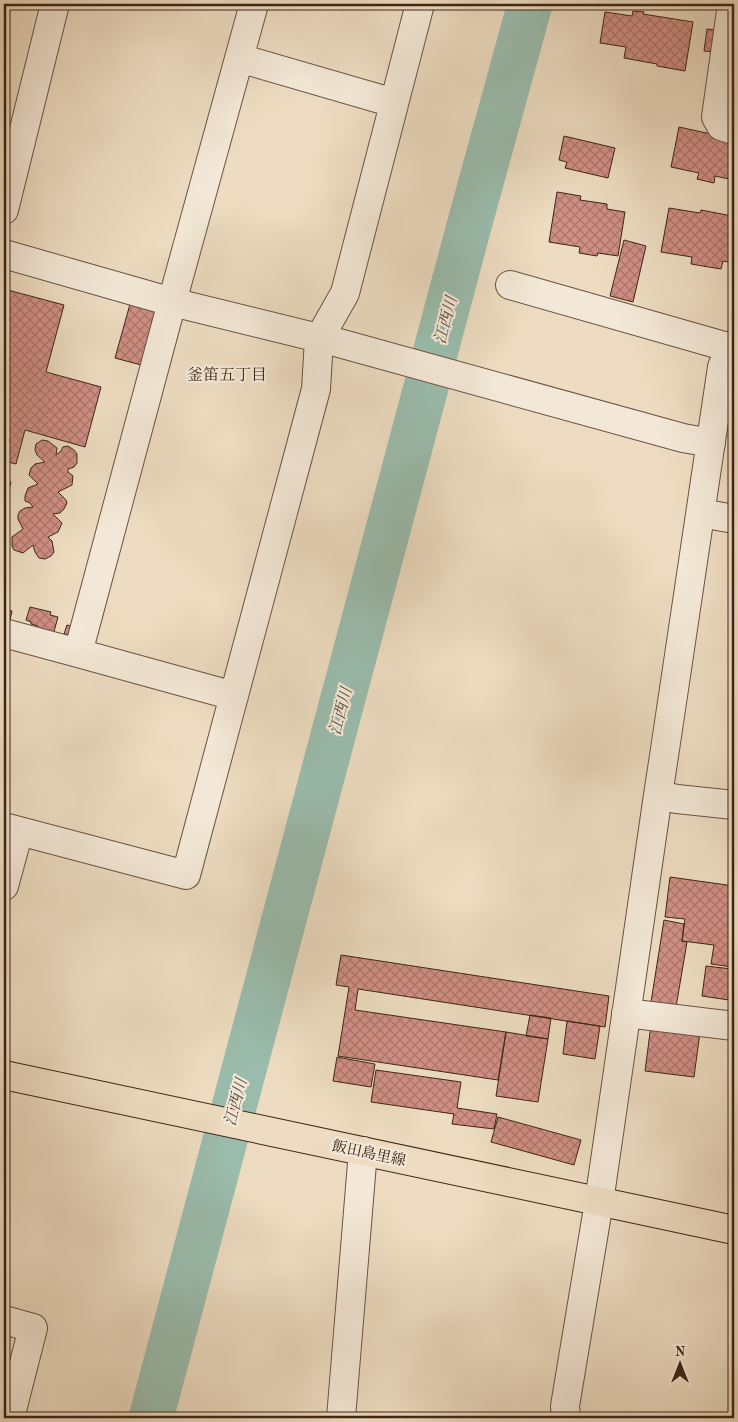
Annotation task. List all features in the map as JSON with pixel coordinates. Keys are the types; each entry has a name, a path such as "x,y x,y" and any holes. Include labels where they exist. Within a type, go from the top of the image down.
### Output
{"main road":[{"name":"飯田島里線","path":"4,1075 734,1230"}],"street":[{"path":"4,210 55,4"},
{"path":"78,652 254,4"},
{"path":"4,886 11,829 186,875 329,341 345,293 420,4"},
{"path":"732,4 716,117 721,126 734,130"},
{"path":"239,58 394,103"},
{"path":"4,254 172,302 329,341 683,438 711,443"},
{"path":"510,285 733,346 722,367 599,1202 565,1406 566,1418"},
{"path":"700,513 734,519"},
{"path":"4,633 234,696"},
{"path":"658,794 677,799 734,805"},
{"path":"626,1013 734,1026"},
{"path":"342,1418 362,1151"},
{"path":"4,1320 33,1328 10,1418"}],"building":[{"path":"633,11 693,22 685,71 624,58 626,47 600,43 605,12 632,16"},
{"path":"707,29 717,30 715,52 704,51"},
{"path":"679,127 734,139 729,179 715,176 714,183 697,179 699,173 671,167"},
{"path":"564,136 615,148 608,178 565,168 567,162 559,160"},
{"path":"557,192 581,196 580,200 607,204 607,209 625,212 618,256 598,253 597,256 579,253 580,247 549,242"},
{"path":"669,208 700,213 701,210 732,216 732,213 734,213 734,263 723,261 721,269 691,264 692,257 661,252"},
{"path":"624,240 646,246 633,302 610,296"},
{"path":"4,289 64,305 46,372 101,387 85,447 25,430 16,464 4,461"},
{"path":"130,304 160,312 145,366 115,358"},
{"path":"42,440 48,441 57,448 56,455 63,447 68,446 77,454 77,463 74,467 68,469 68,472 73,476 72,485 58,492 67,503 60,513 53,514 62,523 58,532 48,537 52,541 54,552 45,559 39,558 33,545 23,553 14,550 12,546 12,537 23,529 18,519 20,511 33,507 25,501 25,496 28,488 38,484 29,475 31,468 35,464 45,462 37,455 35,450 36,444"},
{"path":"4,480 11,482 4,507"},
{"path":"4,602 10,604 8,610 12,611 9,624 4,623"},
{"path":"30,607 51,612 50,615 58,617 53,635 37,632 38,626 26,620"},
{"path":"67,625 75,627 73,636 64,634"},
{"path":"670,877 734,886 733,967 711,964 714,945 682,941 685,919 665,917"},
{"path":"664,920 684,924 682,941 687,942 676,1007 651,1002"},
{"path":"341,955 609,996 605,1027 358,989 355,1010 506,1032 498,1080 338,1056 349,987 336,985"},
{"path":"706,966 732,969 729,1000 702,996"},
{"path":"530,1015 551,1018 548,1039 526,1036"},
{"path":"567,1021 600,1026 595,1059 563,1054"},
{"path":"651,1025 700,1032 694,1077 645,1071"},
{"path":"506,1032 548,1039 538,1102 496,1096"},
{"path":"337,1057 375,1064 371,1087 333,1081"},
{"path":"376,1070 461,1082 457,1108 497,1114 494,1129 452,1124 454,1114 371,1102"},
{"path":"498,1117 581,1140 574,1165 491,1142"}],"waterway":[{"name":"江西川","path":"151,1418 530,4"}],"district":[{"name":"釜笛五丁目","path":"227,374"}]}
